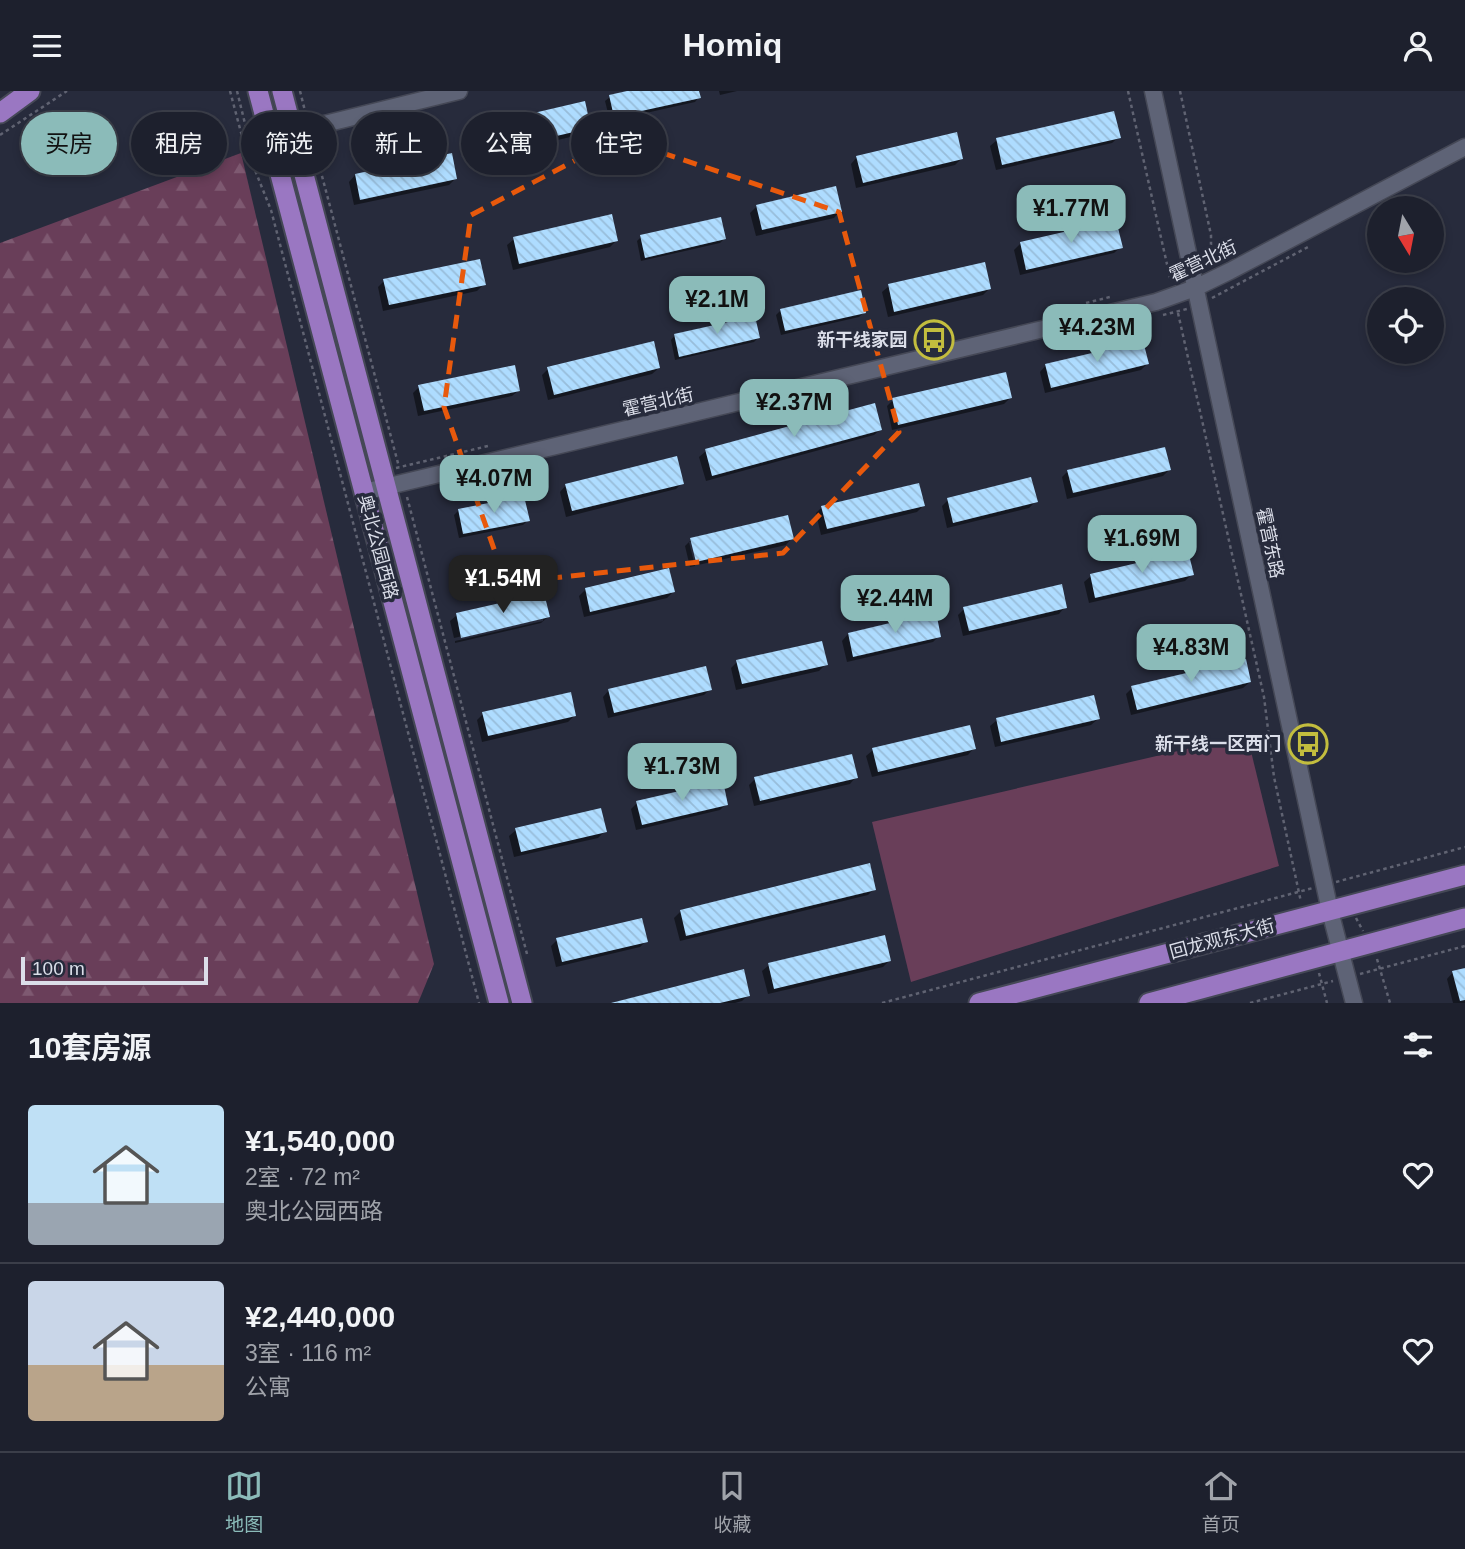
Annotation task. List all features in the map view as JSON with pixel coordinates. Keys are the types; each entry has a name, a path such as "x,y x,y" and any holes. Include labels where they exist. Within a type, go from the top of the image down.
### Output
{"main road":[{"path":"0,113 30,91"},
{"name":"奥北公园西路","path":"258,91 499,1003"},
{"name":"奥北公园西路","path":"282,91 292,112"},
{"name":"奥北公园西路","path":"312,175 386,487 522,1003"},
{"name":"回龙观东大街","path":"979,1003 1465,874"},
{"path":"1149,1003 1465,918"}],"street":[{"path":"337,120 459,91"},
{"name":"霍营东路","path":"1153,91 1330,911 1354,1003"},
{"name":"霍营北街","path":"364,492 1139,307 1195,288 1465,147"}],"path":[{"path":"0,135 67,91"},
{"path":"230,91 243,139 271,210 479,1003"},
{"path":"237,91 241,112"},
{"path":"300,91 301,112"},
{"path":"1128,91 1167,262"},
{"path":"1180,91 1212,243"},
{"path":"314,175 394,449"},
{"path":"1182,331 1264,697 1272,768 1292,862"},
{"path":"413,520 530,966"},
{"path":"1387,868 1465,847"},
{"path":"882,1003 1257,903"},
{"path":"1350,905 1381,968 1390,1003"},
{"path":"1413,959 1465,946"},
{"path":"1250,1003 1282,994"}],"highlighted area":[{"path":"618,138 839,212 899,432 783,553 506,583 444,407 471,215"}],"green space":[{"path":"241,153 241,175 246,175 434,964 418,1003 0,1003 0,243 182,175 227,175 227,158"},
{"path":"1247,735 1279,866 911,982 872,822"}],"building":[{"path":"627,91 699,91 701,98 637,112 613,112 609,95"},
{"path":"585,101 587,112 571,112 571,133 557,136 557,112 538,112"},
{"path":"1114,111 1121,138 1002,165 996,138"},
{"path":"957,132 963,159 863,183 856,156"},
{"path":"452,153 457,179 360,200 355,175 447,175 447,154"},
{"path":"836,186 842,212 762,230 756,205"},
{"path":"612,214 618,241 519,264 513,237"},
{"path":"721,217 726,239 645,258 640,235"},
{"path":"1116,220 1123,248 1026,270 1020,242"},
{"path":"480,259 486,285 389,305 383,279"},
{"path":"985,262 991,289 894,312 888,284"},
{"path":"861,290 866,313 785,331 780,309"},
{"path":"755,316 760,338 679,357 674,334"},
{"path":"654,341 660,368 554,395 547,367"},
{"path":"1143,341 1149,364 1051,388 1045,364"},
{"path":"515,365 520,391 424,411 418,385"},
{"path":"1006,372 1012,398 898,425 892,398"},
{"path":"875,403 882,430 712,476 705,449"},
{"path":"1165,447 1171,470 1073,493 1067,470"},
{"path":"677,456 684,484 572,511 565,484"},
{"path":"1031,477 1038,502 953,523 947,498"},
{"path":"919,483 925,506 827,529 821,506"},
{"path":"524,496 530,521 463,534 458,509"},
{"path":"788,515 794,539 696,562 690,538"},
{"path":"1188,551 1194,575 1095,598 1090,574"},
{"path":"669,568 675,592 590,612 585,588"},
{"path":"1062,584 1067,608 969,631 963,607"},
{"path":"544,593 550,617 461,638 456,613"},
{"path":"936,612 941,637 853,657 848,633"},
{"path":"822,641 828,665 742,684 736,660"},
{"path":"1246,659 1251,682 1137,710 1131,686"},
{"path":"706,666 712,690 614,713 608,689"},
{"path":"571,692 576,716 488,736 482,712"},
{"path":"1094,695 1100,719 1001,742 996,718"},
{"path":"970,725 976,749 878,772 872,748"},
{"path":"852,754 858,778 760,801 754,777"},
{"path":"723,781 728,805 642,825 636,801"},
{"path":"601,808 607,832 521,852 515,828"},
{"path":"870,863 876,890 686,936 680,910"},
{"path":"642,918 648,942 562,962 556,938"},
{"path":"885,935 891,961 774,989 768,963"},
{"path":"1465,968 1465,1000 1460,1001 1452,971"},
{"path":"744,969 750,996 720,1003 611,1003"}],"place":[{"name":"新干线家园","path":"934,340"},
{"name":"新干线一区西门","path":"1308,744"}]}
